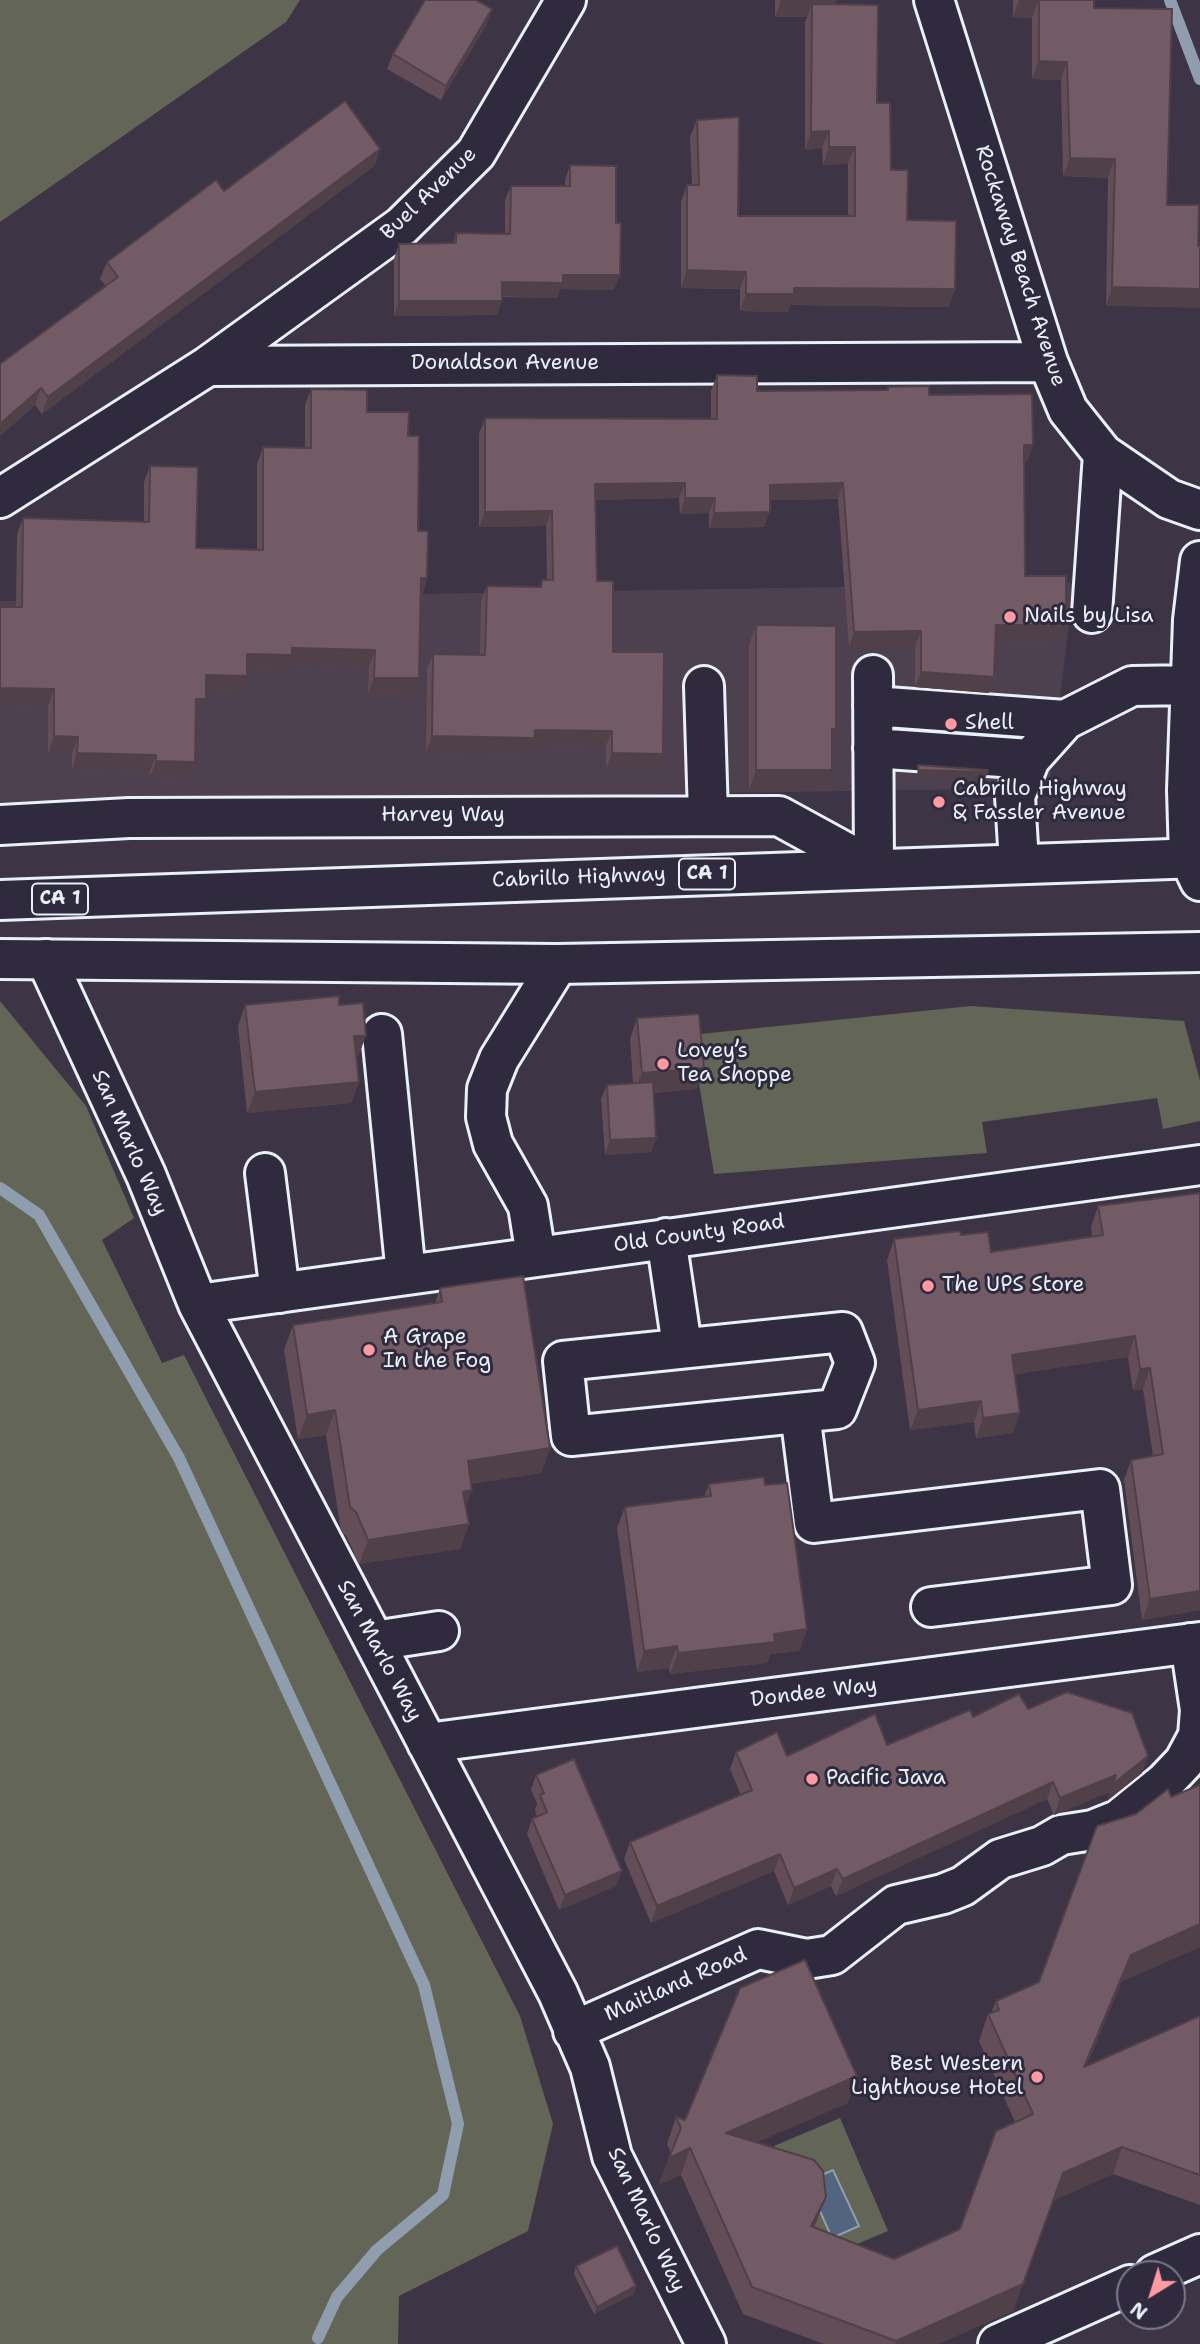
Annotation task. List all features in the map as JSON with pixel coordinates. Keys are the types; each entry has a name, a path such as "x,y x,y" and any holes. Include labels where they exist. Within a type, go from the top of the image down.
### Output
{"main road":[{"name":"Buel Avenue","path":"208,366 402,226 476,153 566,0"},
{"name":"Rockaway Beach Avenue","path":"934,0 1048,362 1068,410 1103,454 1169,499 1200,510"},
{"name":"Donaldson Avenue","path":"208,366 1048,362"},
{"path":"0,498 208,366"},
{"path":"1092,613 1103,454"},
{"path":"1196,866 1191,685 1193,620 1200,561"},
{"path":"1019,863 1015,796 1030,759 1065,720 1132,686 1191,685"},
{"path":"704,686 708,815"},
{"path":"874,868 873,691 1065,720"},
{"path":"873,748 1030,759"},
{"name":"Harvey Way","path":"0,825 129,818 779,816 874,868"},
{"name":"Cabrillo Highway","path":"0,900 1019,863 1196,866"},
{"path":"0,959 558,964 1200,952"},
{"name":"San Marlo Way","path":"46,959 146,1175 198,1304 558,1993 590,2067 612,2156 706,2344"},
{"path":"536,1256 528,1206 493,1144 486,1117 488,1089 499,1059 558,964"},
{"path":"382,1034 406,1275"},
{"name":"Old County Road","path":"198,1304 1200,1166"},
{"path":"265,1173 280,1293"},
{"path":"666,1238 682,1346"},
{"path":"843,1332 855,1363 837,1409 571,1436 563,1361 682,1346 843,1332"},
{"path":"800,1413 814,1523 1100,1489 1112,1585 931,1606"},
{"path":"374,1641 439,1631"},
{"name":"Dondee Way","path":"427,1743 1195,1643"},
{"name":"Maitland Road","path":"573,2031 758,1949 807,1959 832,1955 896,1905 964,1886 1000,1859 1042,1846 1061,1835 1093,1830 1118,1820 1165,1782 1184,1762 1198,1736 1200,1710 1195,1643"},
{"path":"998,2344 1116,2291"}],"shaded area":[{"path":"1074,583 1049,788 0,804 0,601"}],"green space":[{"path":"0,0 300,0 286,22 0,222"},
{"path":"0,1001 86,1106 134,1218 102,1240 162,1363 184,1355 520,2016 553,2124 528,2231 399,2296 398,2344 0,2344"},
{"path":"971,1006 1184,1021 1200,1081 1200,1121 1163,1129 1157,1098 982,1122 987,1153 714,1174 691,1035"},
{"path":"840,2118 888,2231 822,2259 774,2146"}],"water":[{"path":"833,2170 859,2226 832,2238 807,2182"}],"building":[{"path":"425,0 476,0 492,9 446,86 393,54"},
{"path":"835,0 835,2 781,2"},
{"path":"1039,0 1094,0 1094,8 1172,9 1167,205 1199,205 1200,289 1112,287 1115,159 1070,158 1067,62 1039,61"},
{"path":"812,4 878,5 877,103 890,103 891,170 908,170 907,220 956,221 955,289 794,288 794,294 746,294 746,272 687,270 687,185 699,185 697,120 739,117 738,216 855,216 855,147 829,147 829,131 811,132"},
{"path":"345,101 380,149 48,397 41,388 0,424 0,364 118,277 107,262 216,180 224,191"},
{"path":"570,165 616,166 616,223 621,223 620,275 563,275 563,283 502,282 502,301 399,301 399,244 456,243 456,233 510,234 511,186 570,186"},
{"path":"717,375 757,376 757,391 888,390 888,387 929,386 929,395 1032,394 1033,445 1024,445 1025,576 1066,576 1066,625 996,625 994,677 921,672 921,631 854,632 843,483 770,485 770,512 714,513 715,498 685,498 685,483 595,484 597,581 613,581 613,652 664,652 663,754 612,753 612,731 535,730 534,738 432,736 433,654 485,655 487,586 541,587 542,580 553,580 552,511 485,512 485,418 717,419"},
{"path":"311,389 367,390 367,412 409,412 408,436 419,436 418,531 428,531 427,578 421,578 419,678 374,678 375,650 292,648 292,655 247,654 247,676 206,675 206,699 196,699 195,762 156,761 156,755 77,753 78,737 54,736 54,689 0,688 0,607 22,607 23,518 149,522 150,466 198,467 196,548 263,550 263,447 311,448"},
{"path":"756,625 836,626 836,729 832,729 832,770 756,770"},
{"path":"918,765 988,770 988,772 918,770"},
{"path":"339,996 339,1005 363,1003 366,1036 354,1036 359,1082 255,1092 245,1005"},
{"path":"699,1014 704,1068 642,1073 637,1018"},
{"path":"653,1082 656,1138 610,1140 607,1085"},
{"path":"1200,1193 1200,1591 1150,1599 1131,1460 1163,1454 1150,1368 1140,1369 1135,1336 1012,1355 1020,1413 983,1418 981,1401 918,1410 894,1239 960,1231 961,1235 988,1232 991,1252 1103,1235 1098,1206"},
{"path":"523,1276 550,1448 468,1461 472,1490 463,1492 469,1524 368,1540 356,1512 350,1507 335,1410 307,1415 293,1325 442,1302 440,1288"},
{"path":"764,1477 765,1485 787,1483 807,1629 774,1634 775,1642 678,1653 677,1646 644,1651 625,1507 711,1496 709,1484"},
{"path":"1067,1692 1132,1713 1148,1756 1113,1784 1116,1775 1060,1798 1053,1782 843,1879 837,1869 794,1888 780,1854 657,1906 630,1842 752,1790 736,1752 777,1732 787,1756 875,1714 887,1745 970,1710 973,1717 1019,1694 1028,1709"},
{"path":"574,1759 622,1871 565,1895 532,1819 547,1812 540,1795 544,1793 536,1775"},
{"name":"Best Western Lighthouse Hotel","path":"1200,1785 1200,1924 1131,1955 1084,2067 1200,2016 1200,2175 1122,2147 1063,2173 1023,2284 896,2341 752,2287 690,2148 669,2158 681,2128 676,2117 685,2120 740,1988 805,1960 857,2076 726,2133 814,2160 823,2171 826,2197 811,2226 894,2259 960,2229 996,2131 1033,2114 988,2014 999,2010 996,2001 1039,1982 1097,1826 1136,1814 1168,1789 1171,1797"},
{"path":"617,2246 636,2286 597,2307 576,2266"}],"waterway":[{"path":"1170,0 1200,79"},
{"path":"0,1188 39,1215 179,1458 424,1985 458,2124 443,2195 377,2250 337,2297 318,2338"}],"place":[{"name":"Nails by Lisa","path":"1010,617"},
{"name":"Shell","path":"951,724"},
{"name":"Cabrillo Highway & Fassler Avenue","path":"939,802"},
{"name":"Lovey’s Tea Shoppe","path":"663,1064"},
{"name":"The UPS Store","path":"928,1286"},
{"name":"A Grape In the Fog","path":"369,1350"},
{"name":"Pacific Java","path":"812,1779"},
{"name":"Best Western Lighthouse Hotel","path":"1037,2077"}]}
